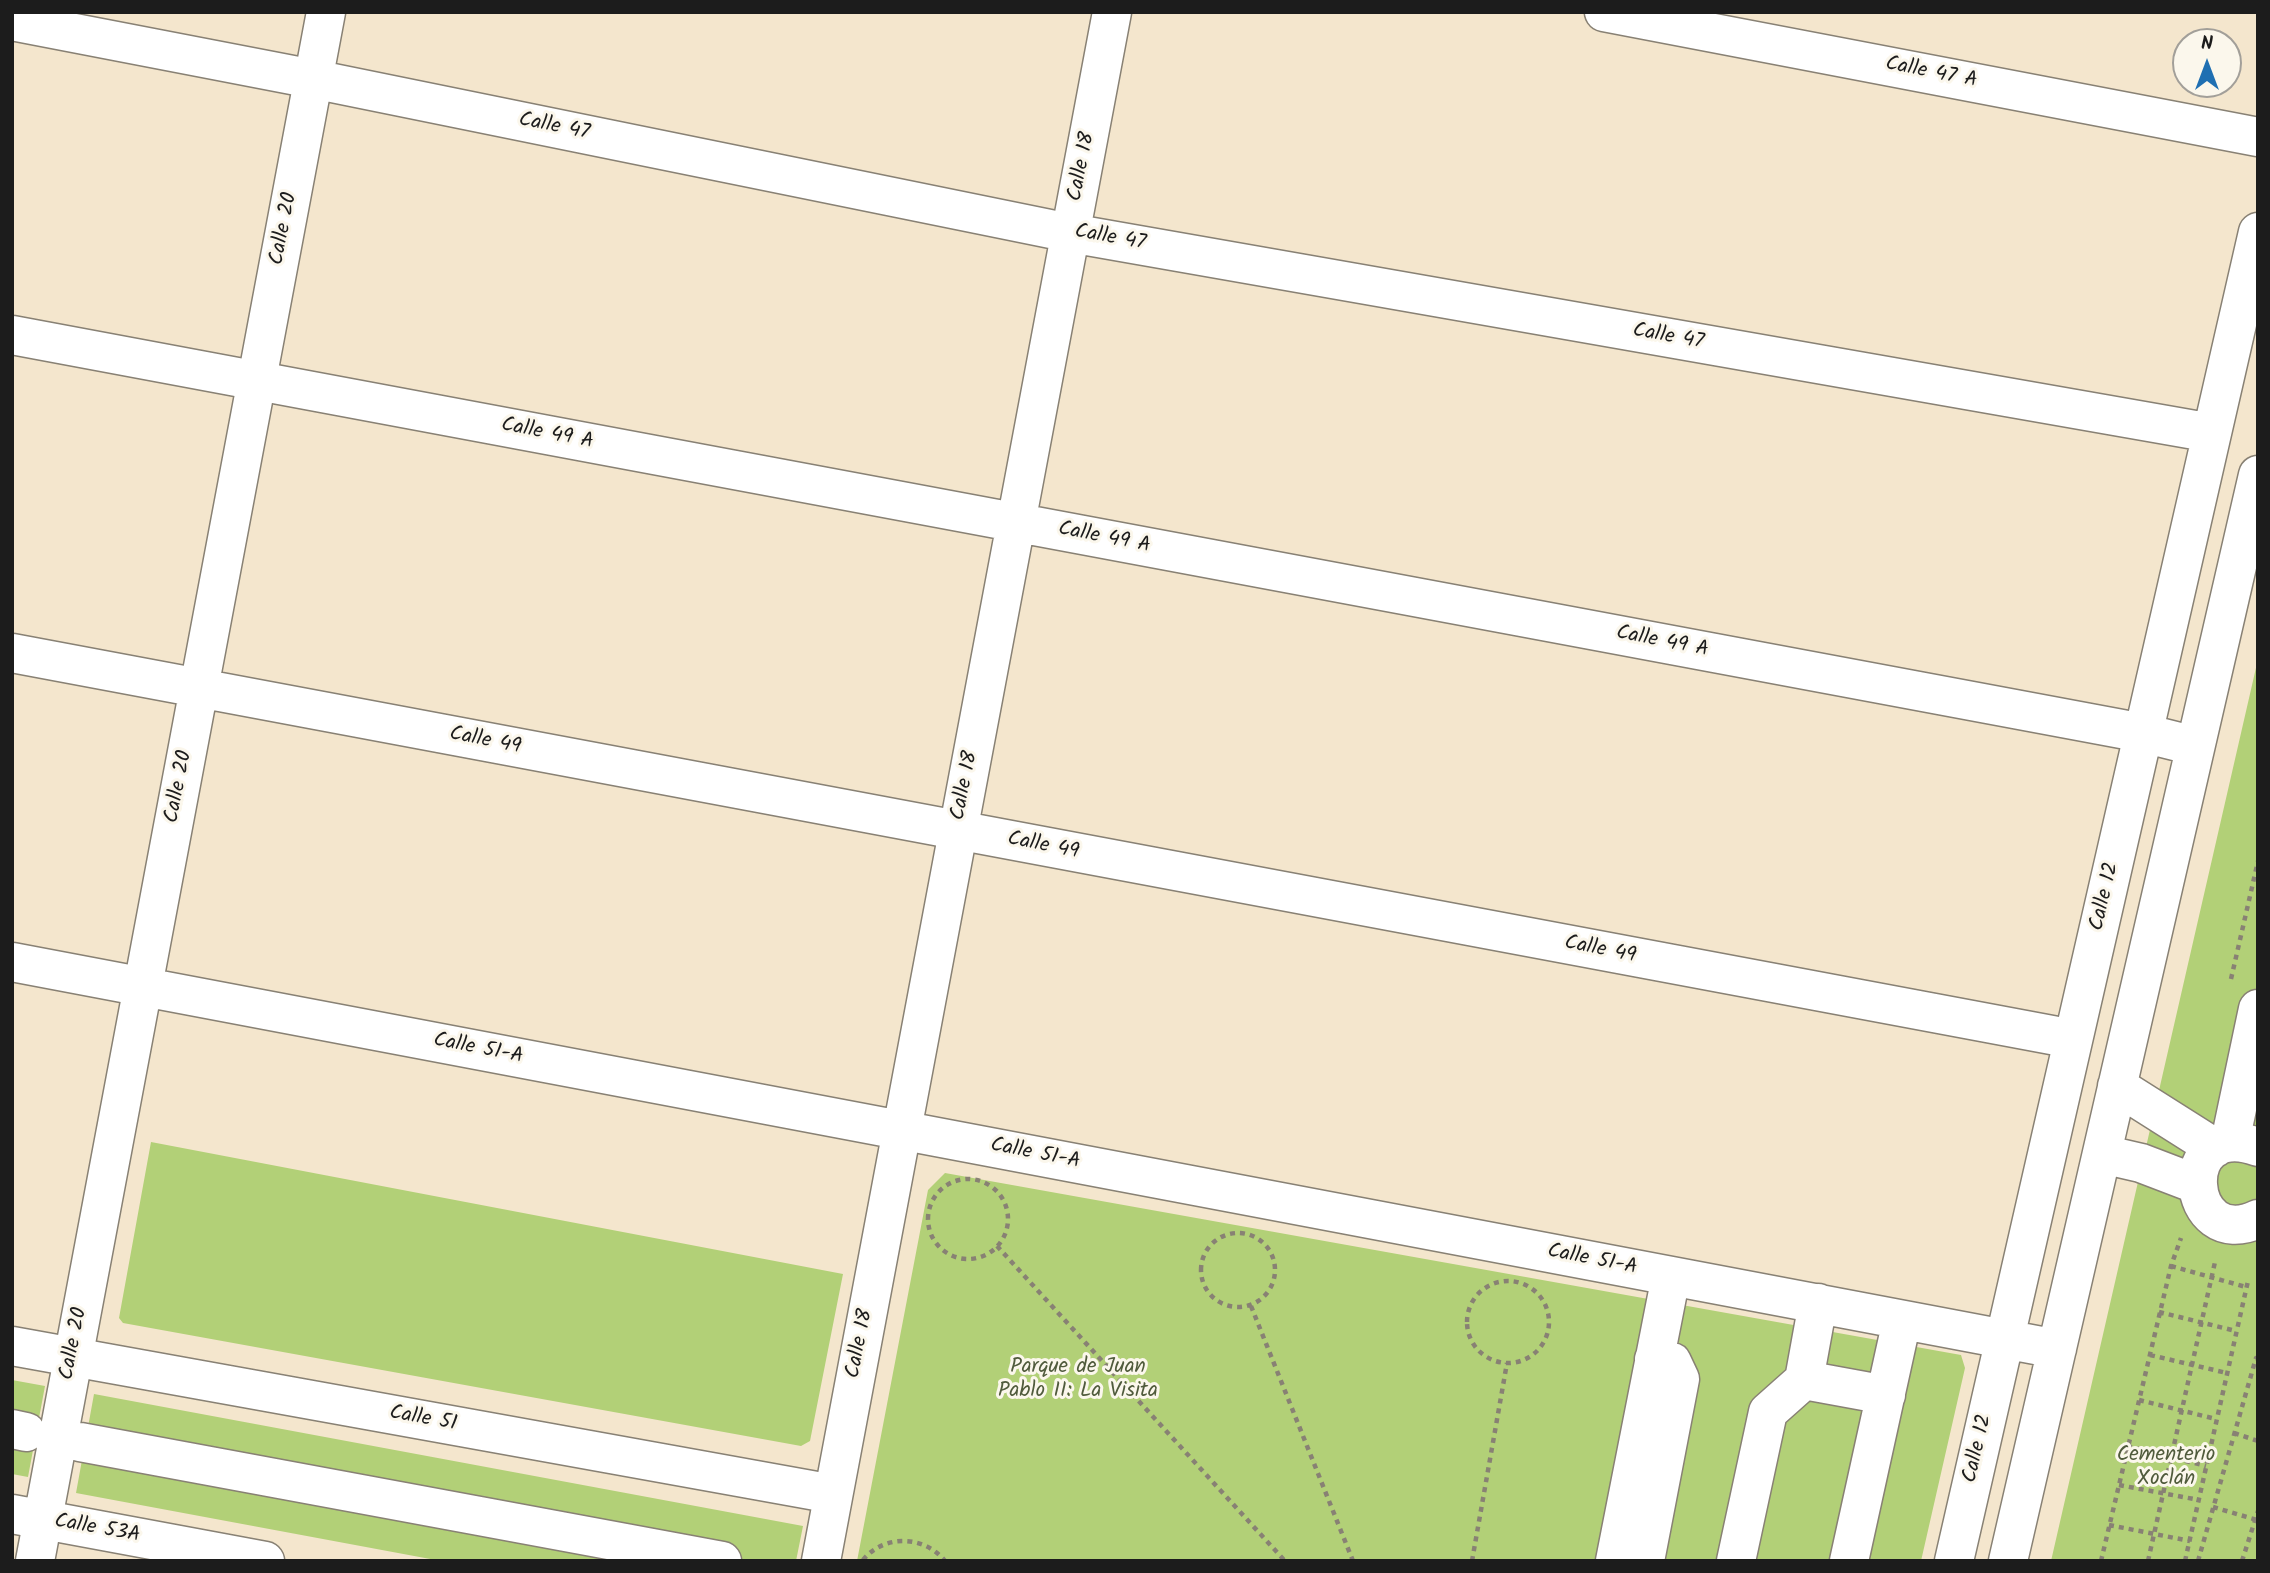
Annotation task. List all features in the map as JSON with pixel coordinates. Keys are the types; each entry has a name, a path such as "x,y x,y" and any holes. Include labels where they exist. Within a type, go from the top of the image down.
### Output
{"street":[{"name":"Calle 20","path":"35,1561 27,1517 73,1357 326,12"},
{"name":"Calle 18","path":"821,1561 1112,12"},
{"name":"Calle 47 A","path":"1604,12 2258,137"},
{"name":"Calle 47","path":"12,21 313,79 1070,233 2212,433"},
{"name":"Calle 12","path":"1954,1561 2258,232"},
{"name":"Calle 49 A","path":"12,335 2143,733 2195,746"},
{"path":"2008,1561 2258,475"},
{"name":"Calle 49","path":"12,653 2073,1039"},
{"name":"Calle 51-A","path":"12,962 2057,1349"},
{"path":"2234,1146 2258,1009"},
{"path":"2117,1086 2234,1146"},
{"path":"2234,1146 2205,1158 2196,1184 2199,1196 2204,1207 2224,1222 2249,1223 2258,1219"},
{"path":"2102,1154 2141,1163 2196,1184"},
{"path":"1615,1561 1671,1276"},
{"path":"1736,1561 1768,1412 1804,1380 1818,1303"},
{"path":"1849,1561 1902,1320"},
{"name":"Calle 51","path":"12,1346 833,1494"},
{"path":"1645,1561 1680,1379 1672,1362 1654,1359"},
{"path":"1804,1380 1886,1395"},
{"path":"80,1442 722,1561"},
{"name":"Calle 53A","path":"27,1517 265,1561"}],"path":[{"path":"966,1179 979,1181 1001,1196 1007,1209 1008,1222 1005,1236 997,1247 987,1255 962,1259 949,1255 939,1247 931,1236 928,1223 933,1199 941,1189 953,1181 966,1179"},
{"path":"2101,1561 2159,1312 2184,1231"},
{"path":"1234,1233 1258,1238 1273,1256 1276,1268 1274,1280 1262,1300 1251,1306 1238,1308 1214,1300 1201,1279 1200,1266 1204,1254 1211,1244 1222,1236 1234,1233"},
{"path":"997,1247 1285,1561"},
{"path":"2148,1561 2215,1262"},
{"path":"2171,1266 2211,1278 2247,1284 2185,1561"},
{"path":"1501,1282 1515,1282 1538,1294 1546,1306 1548,1333 1542,1345 1532,1355 1507,1363 1494,1360 1473,1344 1467,1318 1478,1294 1501,1282"},
{"path":"1251,1306 1353,1561"},
{"path":"2159,1312 2236,1331"},
{"path":"2150,1355 2227,1373"},
{"path":"2197,1561 2256,1358 2258,1359"},
{"path":"1472,1561 1507,1363"},
{"path":"2139,1400 2216,1419"},
{"path":"2234,1433 2258,1441"},
{"path":"2127,1446 2206,1466"},
{"path":"2119,1485 2199,1500"},
{"path":"2213,1507 2256,1520"},
{"path":"2242,1561 2258,1511"},
{"path":"2109,1525 2190,1541"},
{"path":"862,1561 880,1546 895,1541 926,1545 945,1561"}],"green space":[{"name":"Cementerio Xoclán","path":"2258,659 2258,1561 2051,1561"},
{"path":"151,1142 843,1274 810,1441 801,1446 123,1323 119,1318"},
{"name":"Parque de Juan Pablo II: La Visita","path":"945,1173 1961,1355 1965,1368 1921,1561 857,1561 928,1190"},
{"path":"12,1380 45,1386 28,1477 12,1474"},
{"path":"94,1394 803,1526 796,1561 441,1561 76,1493"}]}
